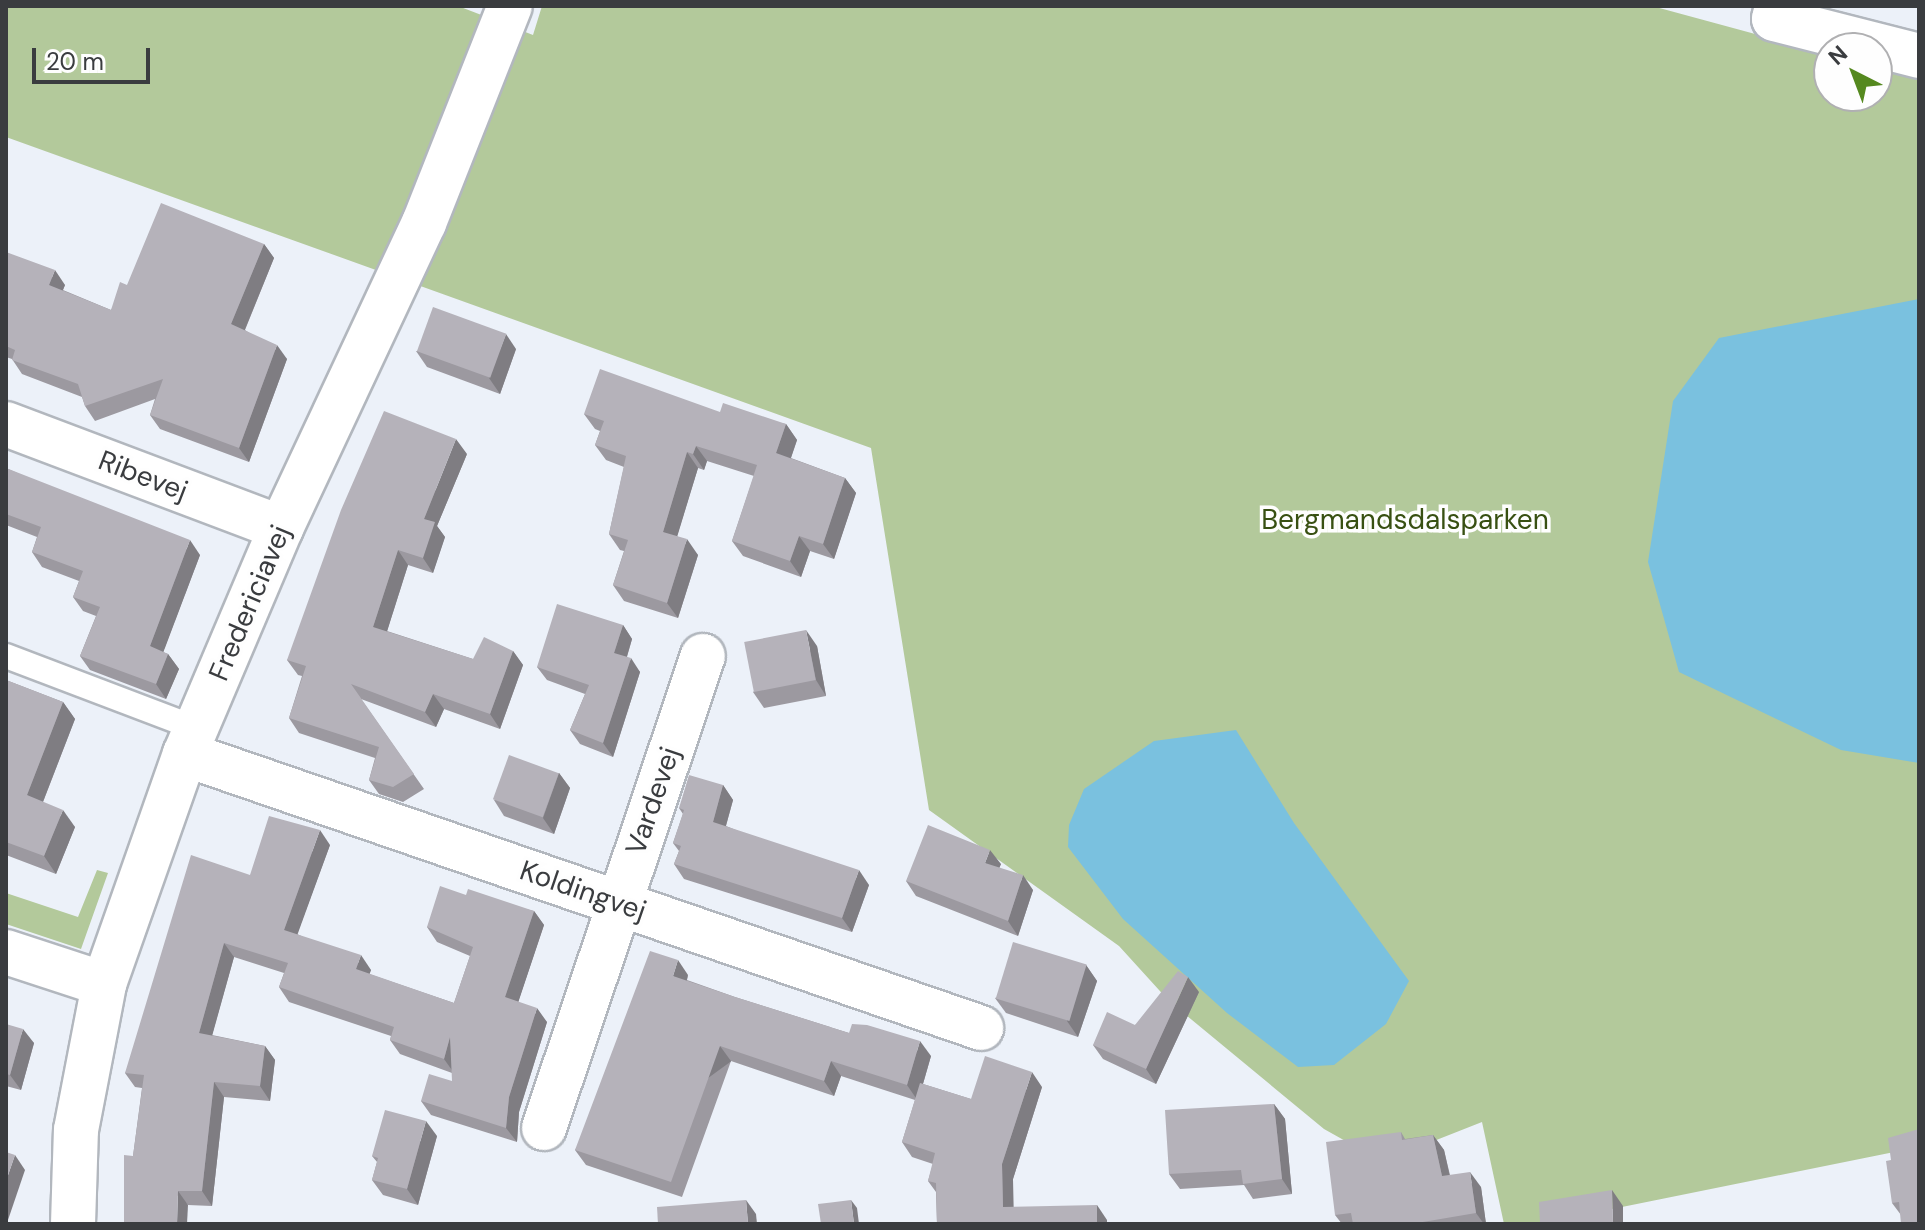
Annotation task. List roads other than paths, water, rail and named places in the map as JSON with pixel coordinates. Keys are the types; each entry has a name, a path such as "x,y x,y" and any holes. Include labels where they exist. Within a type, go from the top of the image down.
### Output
{"street":[{"name":"Fredericiavej","path":"73,1224 76,1130 104,984 191,741 281,528 424,223 510,6"},
{"path":"1777,6 1774,19 1919,56"},
{"name":"Ribevej","path":"6,424 281,528"},
{"name":"Vardevej","path":"544,1128 703,656"},
{"name":"Koldingvej","path":"191,741 619,903 981,1028"},
{"path":"6,952 104,984"}],"lane":[{"path":"6,656 191,741"}],"water":[{"path":"1919,299 1919,763 1841,750 1679,672 1648,562 1673,401 1719,338"},
{"path":"1236,730 1294,823 1409,981 1386,1024 1334,1065 1298,1067 1227,1013 1123,919 1068,847 1069,825 1084,789 1154,741"}],"park label":[{"name":"Bergmandsdalsparken","path":"1405,520"}]}
